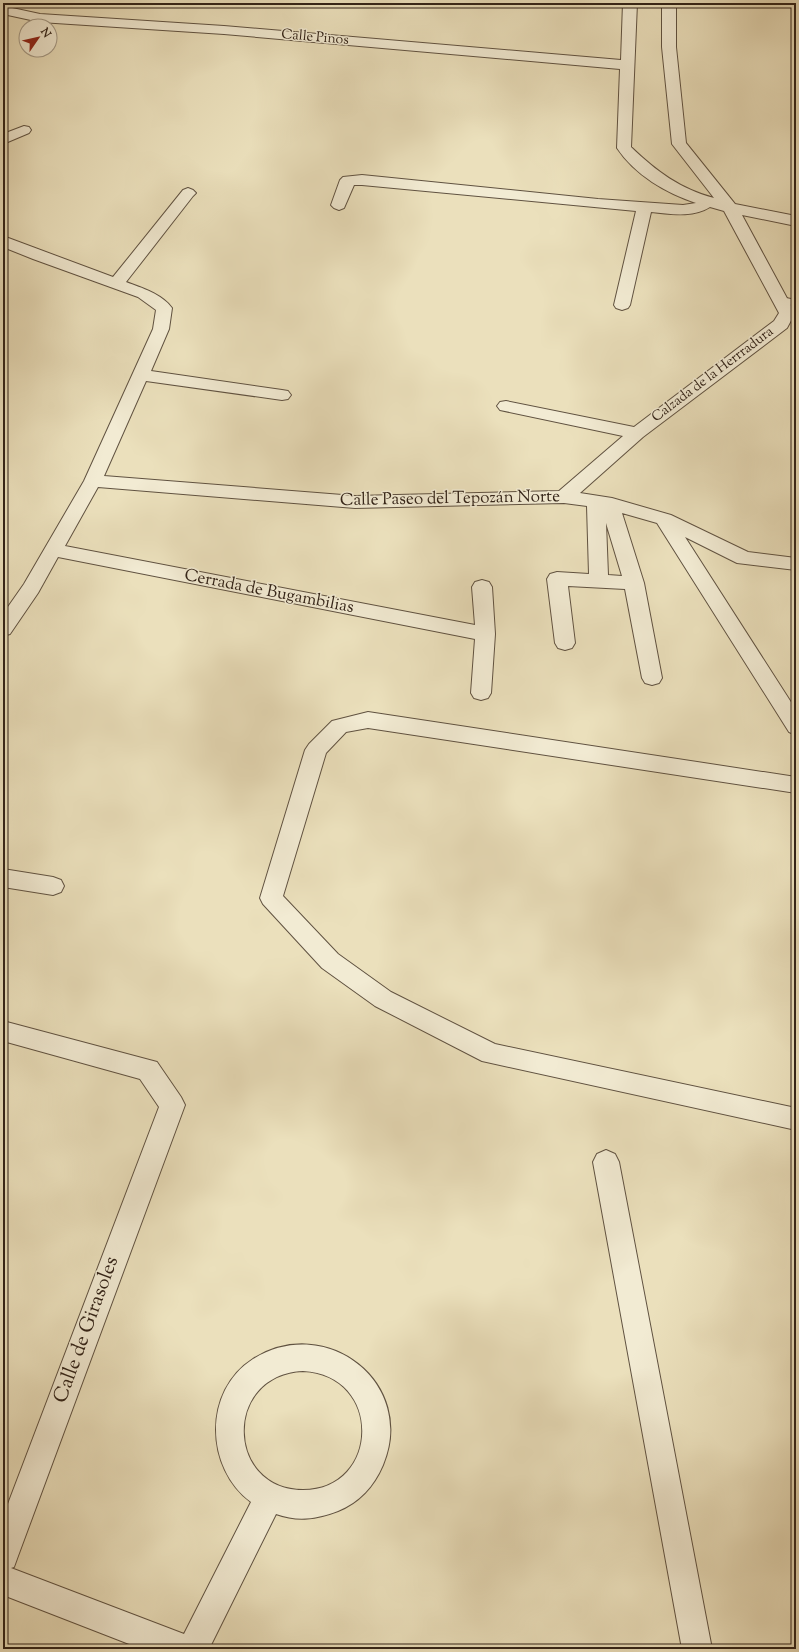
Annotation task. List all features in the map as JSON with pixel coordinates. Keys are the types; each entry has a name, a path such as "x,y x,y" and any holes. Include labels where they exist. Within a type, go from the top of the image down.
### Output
{"street":[{"path":"630,3 624,148 642,166 662,182 689,195 730,208 796,221"},
{"name":"Calzada de la Herrradura","path":"564,497 636,432 781,324 787,313 788,302 730,208 679,144 669,47 669,3"},
{"name":"Calle Pinos","path":"3,10 40,18 224,30 627,65"},
{"path":"3,140 24,130"},
{"path":"338,205 348,180 362,180 598,204 683,210 698,208 709,201"},
{"path":"116,284 188,193"},
{"path":"622,305 645,207"},
{"path":"3,241 39,256 144,294 164,308 161,329 92,481 31,588 3,628"},
{"path":"140,375 282,395"},
{"path":"506,406 636,432"},
{"name":"Calle Paseo del Tepozán Norte","path":"92,481 355,502 564,497 604,503 664,519 744,558 796,564"},
{"path":"599,581 604,503"},
{"path":"604,503 613,515 634,583 652,678"},
{"path":"664,519 796,727"},
{"name":"Cerrada de Bugambilias","path":"53,550 485,634"},
{"path":"565,642 557,579 634,583"},
{"path":"481,693 485,634 482,587"},
{"path":"796,785 368,720 339,726 316,750 271,898 330,961 383,999 491,1054 796,1119"},
{"path":"3,878 53,886"},
{"name":"Calle de Girasoles","path":"3,1031 148,1070 172,1105 3,1556"},
{"path":"606,1162 697,1649"},
{"path":"302,1356 322,1358 339,1365 355,1376 367,1391 374,1409 377,1428 374,1450 365,1470 351,1486 333,1498 313,1504 291,1504 269,1498 252,1486 238,1468 231,1448 229,1426 235,1404 246,1385 262,1370 281,1360 302,1356"},
{"path":"193,1649 269,1498"},
{"path":"3,1580 182,1649"}]}
